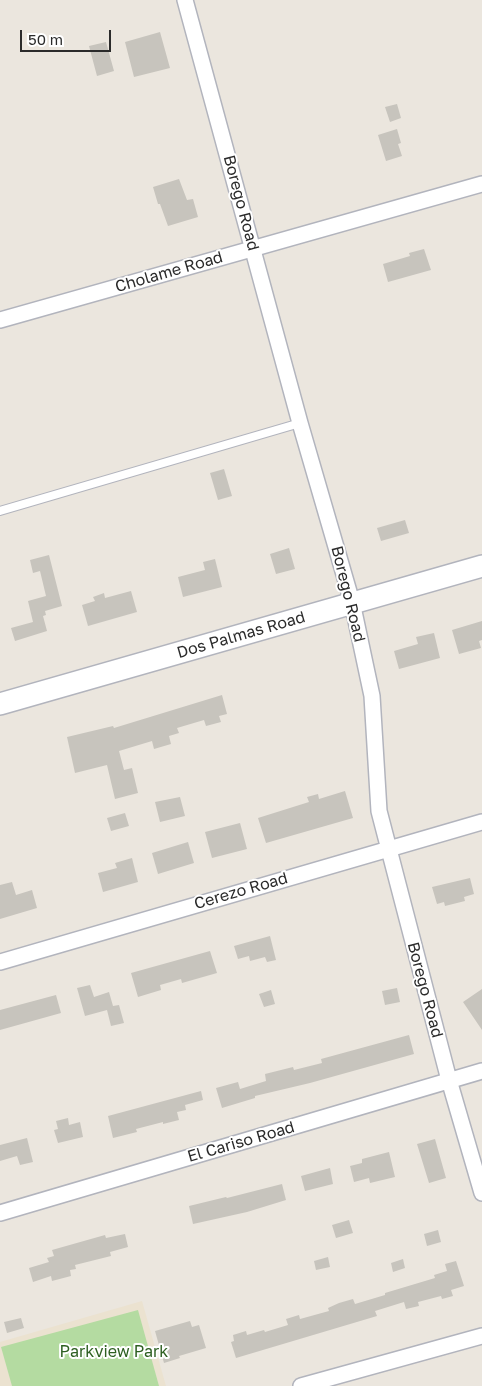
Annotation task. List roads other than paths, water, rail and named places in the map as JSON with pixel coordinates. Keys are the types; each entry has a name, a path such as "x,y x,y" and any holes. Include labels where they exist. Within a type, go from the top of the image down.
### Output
{"street":[{"name":"Borego Road","path":"185,0 300,423 352,602 372,696 379,811 448,1080 482,1192"},
{"name":"Cholame Road","path":"0,320 482,184"},
{"name":"Dos Palmas Road","path":"0,704 482,566"},
{"name":"Cerezo Road","path":"0,962 482,822"},
{"name":"El Cariso Road","path":"0,1213 482,1071"},
{"path":"301,1386 482,1336"}],"lane":[{"path":"0,511 300,423"}],"park label":[{"name":"Parkview Park","path":"114,1352"}]}
